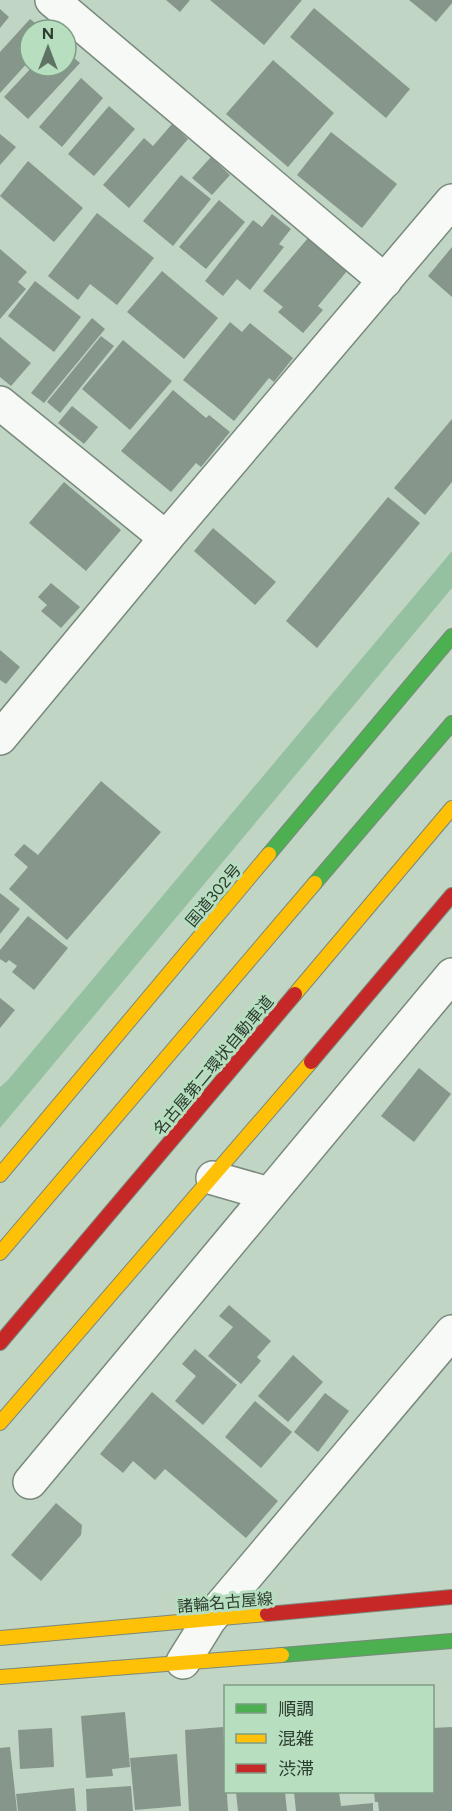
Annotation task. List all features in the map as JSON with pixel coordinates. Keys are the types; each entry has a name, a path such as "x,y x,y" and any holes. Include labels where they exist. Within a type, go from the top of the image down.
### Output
{"main road":[{"name":"国道302号","path":"0,1175 15,1145 452,636"},
{"path":"0,1253 452,723"},
{"name":"名古屋第二環状自動車道","path":"0,1343 452,808"},
{"path":"0,1423 213,1179 452,895"},
{"name":"諸輪名古屋線","path":"0,1638 452,1597"},
{"path":"0,1677 452,1641"}],"street":[{"path":"52,0 385,281"},
{"path":"0,738 452,201"},
{"path":"0,403 166,538"},
{"path":"30,1482 452,975"},
{"path":"213,1179 270,1194"},
{"path":"183,1662 209,1620 452,1332"}],"green space":[{"path":"452,551 452,588 0,1128 0,1087"}],"building":[{"path":"166,0 190,0 180,12"},
{"path":"210,0 302,0 264,45"},
{"path":"409,0 452,0 452,3 436,22"},
{"path":"314,8 410,89 386,118 290,37"},
{"path":"0,9 9,17 0,28"},
{"path":"18,32 18,73 0,93 0,52"},
{"path":"273,60 334,113 288,167 226,114"},
{"path":"22,78 66,78 28,119 4,97"},
{"path":"81,78 103,98 62,147 39,127"},
{"path":"109,106 135,129 94,176 68,154"},
{"path":"172,124 188,139 129,208 103,185 144,138 153,146"},
{"path":"331,132 397,184 362,228 297,175"},
{"path":"0,134 16,147 0,165"},
{"path":"211,157 230,175 212,195 192,178"},
{"path":"28,161 83,208 54,242 0,196"},
{"path":"181,175 211,199 173,246 143,221"},
{"path":"219,200 245,222 206,269 179,247"},
{"path":"97,213 154,258 117,305 90,284 78,300 48,276"},
{"path":"272,214 291,229 279,244 284,247 250,290 237,279 223,296 205,281 253,220 262,227"},
{"path":"308,238 347,271 318,306 323,310 303,333 278,312 283,307 263,291"},
{"path":"452,247 452,297 428,276"},
{"path":"0,249 27,272 18,282 26,289 0,319"},
{"path":"162,271 218,318 184,359 127,312"},
{"path":"35,281 81,317 54,352 8,316"},
{"path":"92,318 105,329 44,403 31,393"},
{"path":"230,322 242,332 250,323 293,358 274,382 269,378 234,421 183,380"},
{"path":"101,336 114,346 60,413 47,402"},
{"path":"0,337 31,363 11,386 0,377"},
{"path":"123,340 172,381 130,430 82,389"},
{"path":"173,390 206,418 209,415 230,432 201,467 196,463 171,492 121,451"},
{"path":"72,406 98,427 84,444 58,423"},
{"path":"452,419 452,482 425,515 394,488"},
{"path":"64,482 121,530 86,571 29,523"},
{"path":"388,497 420,523 317,648 286,621"},
{"path":"213,528 276,582 255,605 194,551"},
{"path":"51,583 80,607 61,628 41,611 47,605 38,597"},
{"path":"0,650 20,667 6,684 0,680"},
{"path":"101,781 161,832 67,940 9,889 28,867 14,855 24,844 38,855"},
{"path":"0,893 20,909 0,934"},
{"path":"28,916 68,948 34,990 12,972 17,966 9,960 6,963 0,959 0,950"},
{"path":"0,998 15,1010 0,1028"},
{"path":"419,1068 451,1094 414,1142 381,1116"},
{"path":"229,1305 271,1341 257,1357 261,1361 241,1384 208,1356 233,1327 219,1316"},
{"path":"195,1349 237,1385 203,1425 175,1401 196,1376 182,1364"},
{"path":"293,1355 323,1382 288,1422 258,1396"},
{"path":"152,1392 278,1501 246,1538 165,1469 155,1480 133,1461 123,1473 100,1454"},
{"path":"325,1393 349,1411 318,1452 294,1432"},
{"path":"255,1401 292,1432 261,1468 225,1437"},
{"path":"56,1503 82,1525 81,1535 41,1581 11,1555"},
{"path":"125,1712 130,1767 112,1769 113,1776 86,1778 81,1716"},
{"path":"223,1727 224,1793 227,1793 228,1811 189,1811 185,1730"},
{"path":"452,1727 452,1811 379,1811 374,1793 434,1793 434,1728"},
{"path":"52,1728 54,1767 20,1769 18,1730"},
{"path":"10,1747 17,1811 0,1811 0,1748"},
{"path":"177,1754 181,1806 135,1810 130,1758"},
{"path":"131,1786 133,1811 87,1811 86,1789"},
{"path":"74,1788 76,1811 18,1811 16,1794"},
{"path":"236,1793 285,1793 287,1811 238,1811"},
{"path":"294,1793 339,1793 341,1806 373,1803 373,1811 296,1811"}],"traffic: fast":[{"path":"269,854 452,636"},
{"path":"315,883 452,723"},
{"path":"282,1655 452,1641"}],"traffic: slow":[{"path":"295,994 452,808"},
{"path":"0,1175 269,854"},
{"path":"0,1253 315,883"},
{"path":"0,1423 311,1062"},
{"path":"0,1638 267,1614"},
{"path":"0,1677 282,1655"}],"traffic: jam":[{"path":"311,1062 452,895"},
{"path":"0,1343 295,994"},
{"path":"267,1614 452,1597"}]}
